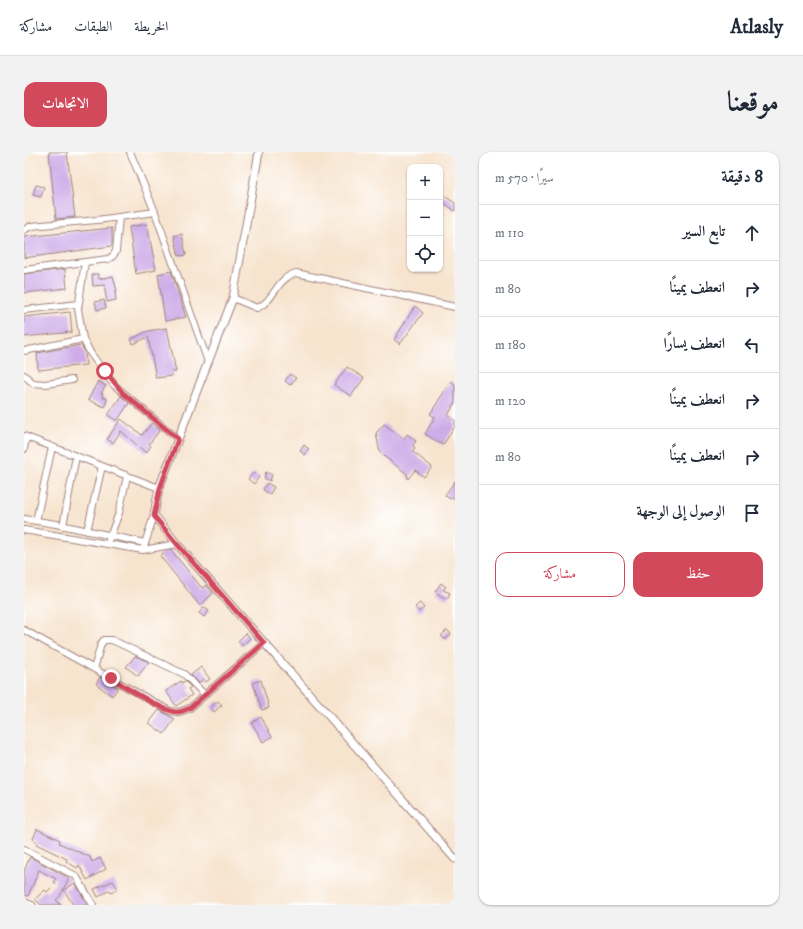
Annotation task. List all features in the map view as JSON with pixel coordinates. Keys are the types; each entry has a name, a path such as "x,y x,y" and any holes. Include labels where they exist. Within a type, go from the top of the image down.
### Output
{"street":[{"path":"130,152 155,212 208,362"},
{"path":"142,550 154,516 160,488 233,298 259,152"},
{"path":"24,230 31,226 155,212"},
{"path":"24,270 108,259 113,256 116,251 119,217"},
{"path":"85,262 78,304 83,339 91,354 113,384 178,439"},
{"path":"233,298 257,308 266,303 282,280 296,273 455,307"},
{"path":"24,310 78,304"},
{"path":"24,351 83,339"},
{"path":"24,375 33,383 45,384 72,380"},
{"path":"24,448 25,436 160,488"},
{"path":"36,521 52,447"},
{"path":"63,526 76,456"},
{"path":"87,531 102,466"},
{"path":"107,544 111,536 127,476"},
{"path":"154,516 455,859"},
{"path":"24,519 145,543"},
{"path":"24,530 142,550 177,544"},
{"path":"24,630 170,711 179,712 190,708 264,643"},
{"path":"94,669 101,644 104,640 112,640 184,674 205,695"},
{"path":"24,849 76,876 93,905"},
{"path":"24,902 32,905"}],"building":[{"path":"49,152 67,152 75,217 56,219"},
{"path":"36,185 44,187 41,197 33,195"},
{"path":"443,195 455,203 455,211 444,203 443,204"},
{"path":"147,224 156,270 136,274 129,227"},
{"path":"112,228 112,246 24,258 24,237"},
{"path":"182,234 186,255 179,256 174,236"},
{"path":"65,269 67,288 24,293 24,274"},
{"path":"171,271 186,317 165,321 158,274"},
{"path":"92,274 98,274 99,279 113,276 117,291 115,292 116,300 107,302 104,285 93,286"},
{"path":"104,300 106,308 97,310 95,302"},
{"path":"415,306 423,313 400,344 394,340"},
{"path":"70,312 72,332 24,337 24,317"},
{"path":"167,328 176,372 171,372 172,376 156,378 148,337 133,344 131,339 148,331"},
{"path":"81,345 85,352 86,365 38,370 37,353"},
{"path":"347,367 364,378 351,396 334,385"},
{"path":"290,374 296,378 290,385 285,381"},
{"path":"98,381 106,386 101,393 103,394 102,397 107,399 105,407 88,400"},
{"path":"451,381 455,384 455,403 448,415 455,420 455,426 443,445 425,434 435,417 430,414"},
{"path":"121,396 129,403 117,421 108,415"},
{"path":"121,419 142,435 152,423 160,430 149,444 151,446 146,453 121,431 113,443 107,439"},
{"path":"384,424 404,439 407,434 416,441 413,445 415,448 412,451 432,467 424,477 415,470 408,479 407,474 380,453 376,433"},
{"path":"304,445 309,449 305,455 300,451"},
{"path":"254,472 259,477 254,484 248,479"},
{"path":"266,472 272,475 270,481 264,478"},
{"path":"455,481 455,499 452,497 450,499 445,495"},
{"path":"267,483 274,487 270,494 263,490"},
{"path":"167,550 171,550 202,588 206,585 213,593 200,606 160,556"},
{"path":"441,583 446,587 443,590 450,593 447,599 435,592"},
{"path":"420,603 424,608 419,612 415,607"},
{"path":"204,607 209,611 204,617 199,613"},
{"path":"447,630 451,634 446,640 441,636"},
{"path":"246,633 250,638 242,646 238,641"},
{"path":"135,656 149,662 138,676 126,667"},
{"path":"201,667 210,679 206,682 203,679 199,683 191,675"},
{"path":"100,677 118,688 112,696 96,684"},
{"path":"261,680 269,708 262,710 253,683"},
{"path":"181,681 182,683 185,681 191,687 188,689 192,695 176,706 166,691"},
{"path":"218,701 222,705 214,712 210,707"},
{"path":"159,710 175,719 164,734 149,723"},
{"path":"261,717 272,737 263,742 252,723"},
{"path":"37,829 60,840 59,843 90,857 92,862 100,858 106,869 87,880 79,865 77,868 66,861 67,859 36,844 37,842 33,839"},
{"path":"30,857 69,878 60,896 56,900 61,905 41,905 35,899 45,890 47,892 56,883 54,882 56,879 39,870 28,896 24,895 24,871"},
{"path":"113,881 118,889 111,893 110,890 98,897 94,889"},
{"path":"75,883 88,905 73,905 64,890"}],"route":[{"path":"105,371 113,384 178,439 160,488 154,516 264,643 190,708 179,712 170,711 111,678"}]}
